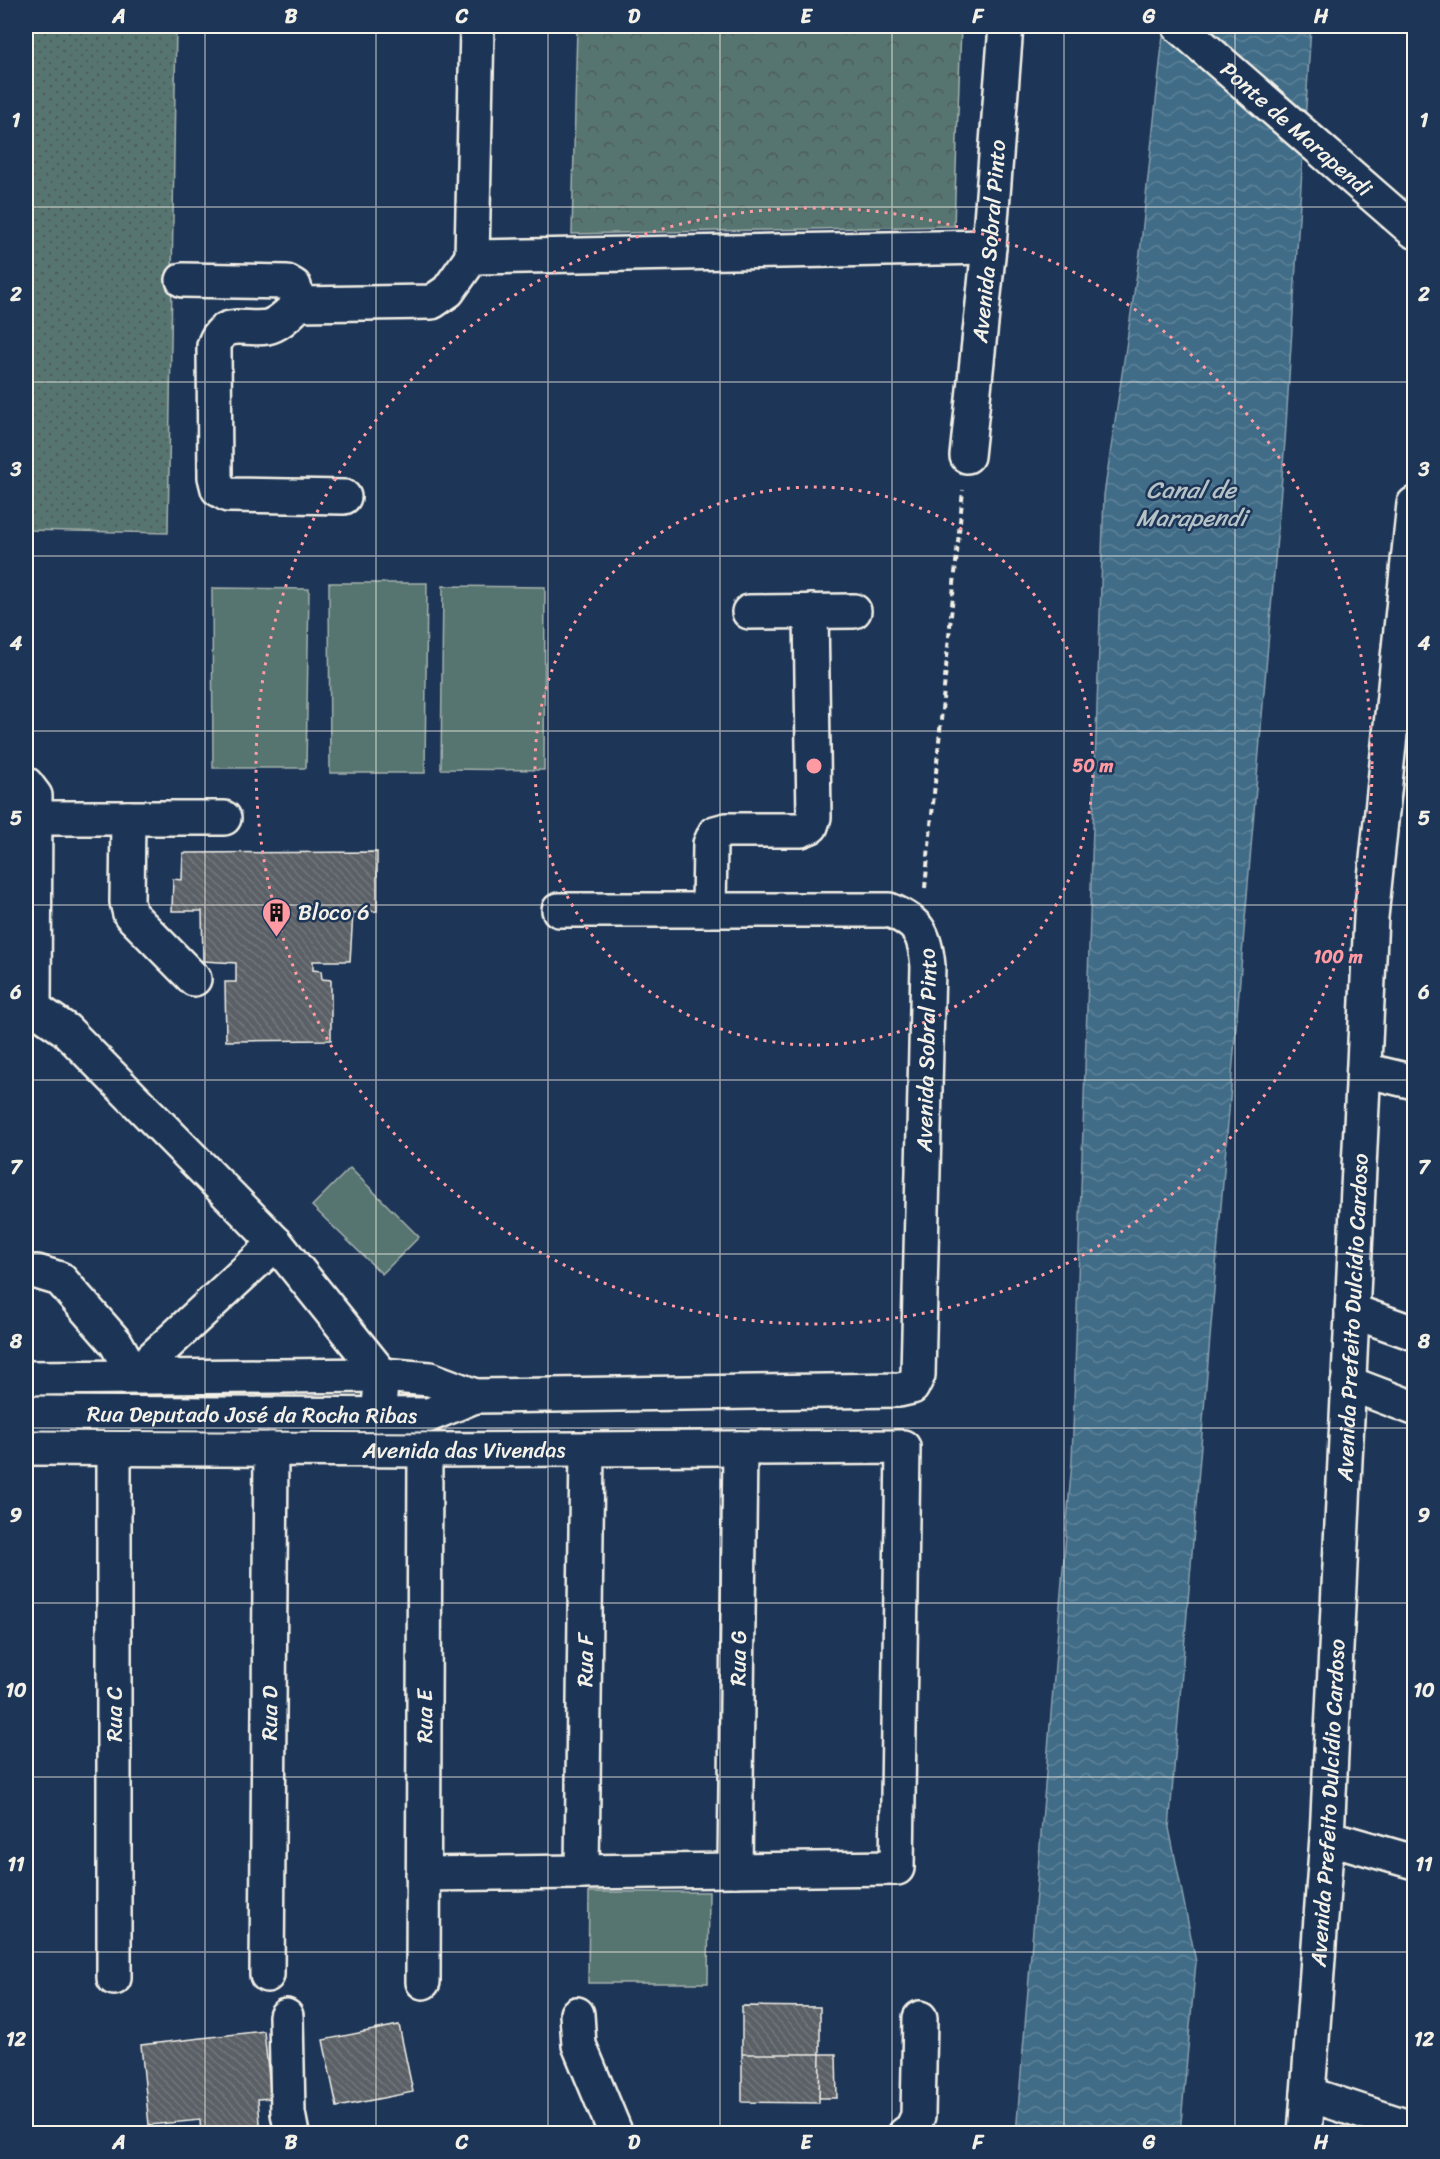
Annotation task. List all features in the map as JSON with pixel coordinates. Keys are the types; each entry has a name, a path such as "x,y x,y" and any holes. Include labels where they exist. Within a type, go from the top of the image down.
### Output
{"street":[{"path":"344,497 228,495 218,489 215,477 214,346 218,334 226,328 267,327 279,322 299,304 432,302 448,291 472,257 477,26"},
{"name":"Avenida Sobral Pinto","path":"967,456 989,247 1006,26"},
{"name":"Ponte de Marapendi","path":"1179,26 1414,231"},
{"path":"472,257 989,247"},
{"path":"183,280 286,282 294,286 299,304"},
{"name":"Avenida Prefeito Dulcídio Cardoso","path":"1305,2133 1327,1837 1371,917 1414,504"},
{"path":"709,910 710,844 716,833 726,830 801,830 811,826 814,818 812,611"},
{"path":"749,612 854,611"},
{"path":"26,784 35,796 36,818 30,867 30,1008 66,1030 276,1243 382,1375 378,1415"},
{"path":"36,818 224,818"},
{"path":"128,818 127,902 130,914 194,979"},
{"name":"Avenida Sobral Pinto","path":"559,910 889,910 906,917 920,931 926,946 928,966 918,1375 916,1383 908,1389"},
{"path":"1364,1070 1414,1082"},
{"path":"37,1272 60,1279 117,1343 134,1375 276,1243"},
{"path":"1352,1311 1411,1332 1414,1331"},
{"name":"Rua Deputado José da Rocha Ribas","path":"26,1378 134,1375 382,1375 430,1379 475,1396"},
{"path":"1348,1383 1414,1408"},
{"name":"Rua Deputado José da Rocha Ribas","path":"26,1413 429,1415 475,1396 908,1389"},
{"name":"Avenida das Vivendas","path":"26,1448 425,1450 903,1447 897,1868 735,1870"},
{"name":"Rua G","path":"735,1870 740,1448"},
{"name":"Rua C","path":"114,1449 114,1978"},
{"name":"Rua D","path":"267,1975 271,1449"},
{"name":"Rua F","path":"582,1872 587,1449"},
{"name":"Rua E","path":"423,1982 425,1450"},
{"path":"1327,1837 1414,1862"},
{"path":"423,1874 735,1870"},
{"path":"577,2014 579,2045 616,2133"},
{"path":"286,2016 288,2113 292,2133"},
{"path":"905,2133 912,2129 918,2116 920,2018"},
{"path":"1308,2094 1414,2129"}],"path":[{"path":"920,931 967,456"}],"green space":[{"path":"26,26 176,26 168,533 26,530"},
{"path":"577,26 961,26 954,226 572,234"},
{"path":"329,583 427,583 425,773 330,773"},
{"path":"443,586 545,587 544,770 441,769"},
{"path":"212,588 309,589 306,768 213,768"},
{"path":"350,1168 419,1237 382,1274 312,1206"},
{"path":"589,1892 709,1892 708,1983 588,1983"}],"water":[{"name":"Canal de Marapendi","path":"1164,26 1311,26 1285,441 1169,1828 1196,1962 1180,2133 1016,2134 1072,1461 1104,495 1140,253"}],"building":[{"name":"Bloco 6","path":"377,852 377,911 353,913 350,961 313,961 313,970 321,971 322,979 331,980 331,1040 226,1041 225,982 236,982 236,963 203,961 202,911 172,911 173,879 182,880 183,853"},
{"path":"742,2006 820,2007 820,2054 742,2054"},
{"path":"399,2025 413,2092 337,2107 323,2040"},
{"path":"264,2031 271,2098 258,2099 261,2134 201,2134 200,2120 149,2125 141,2045"},
{"path":"742,2054 820,2054 819,2103 742,2102"},
{"path":"820,2054 836,2054 837,2098 819,2098"}],"place":[{"name":"Bloco 6","path":"277,938"}]}
